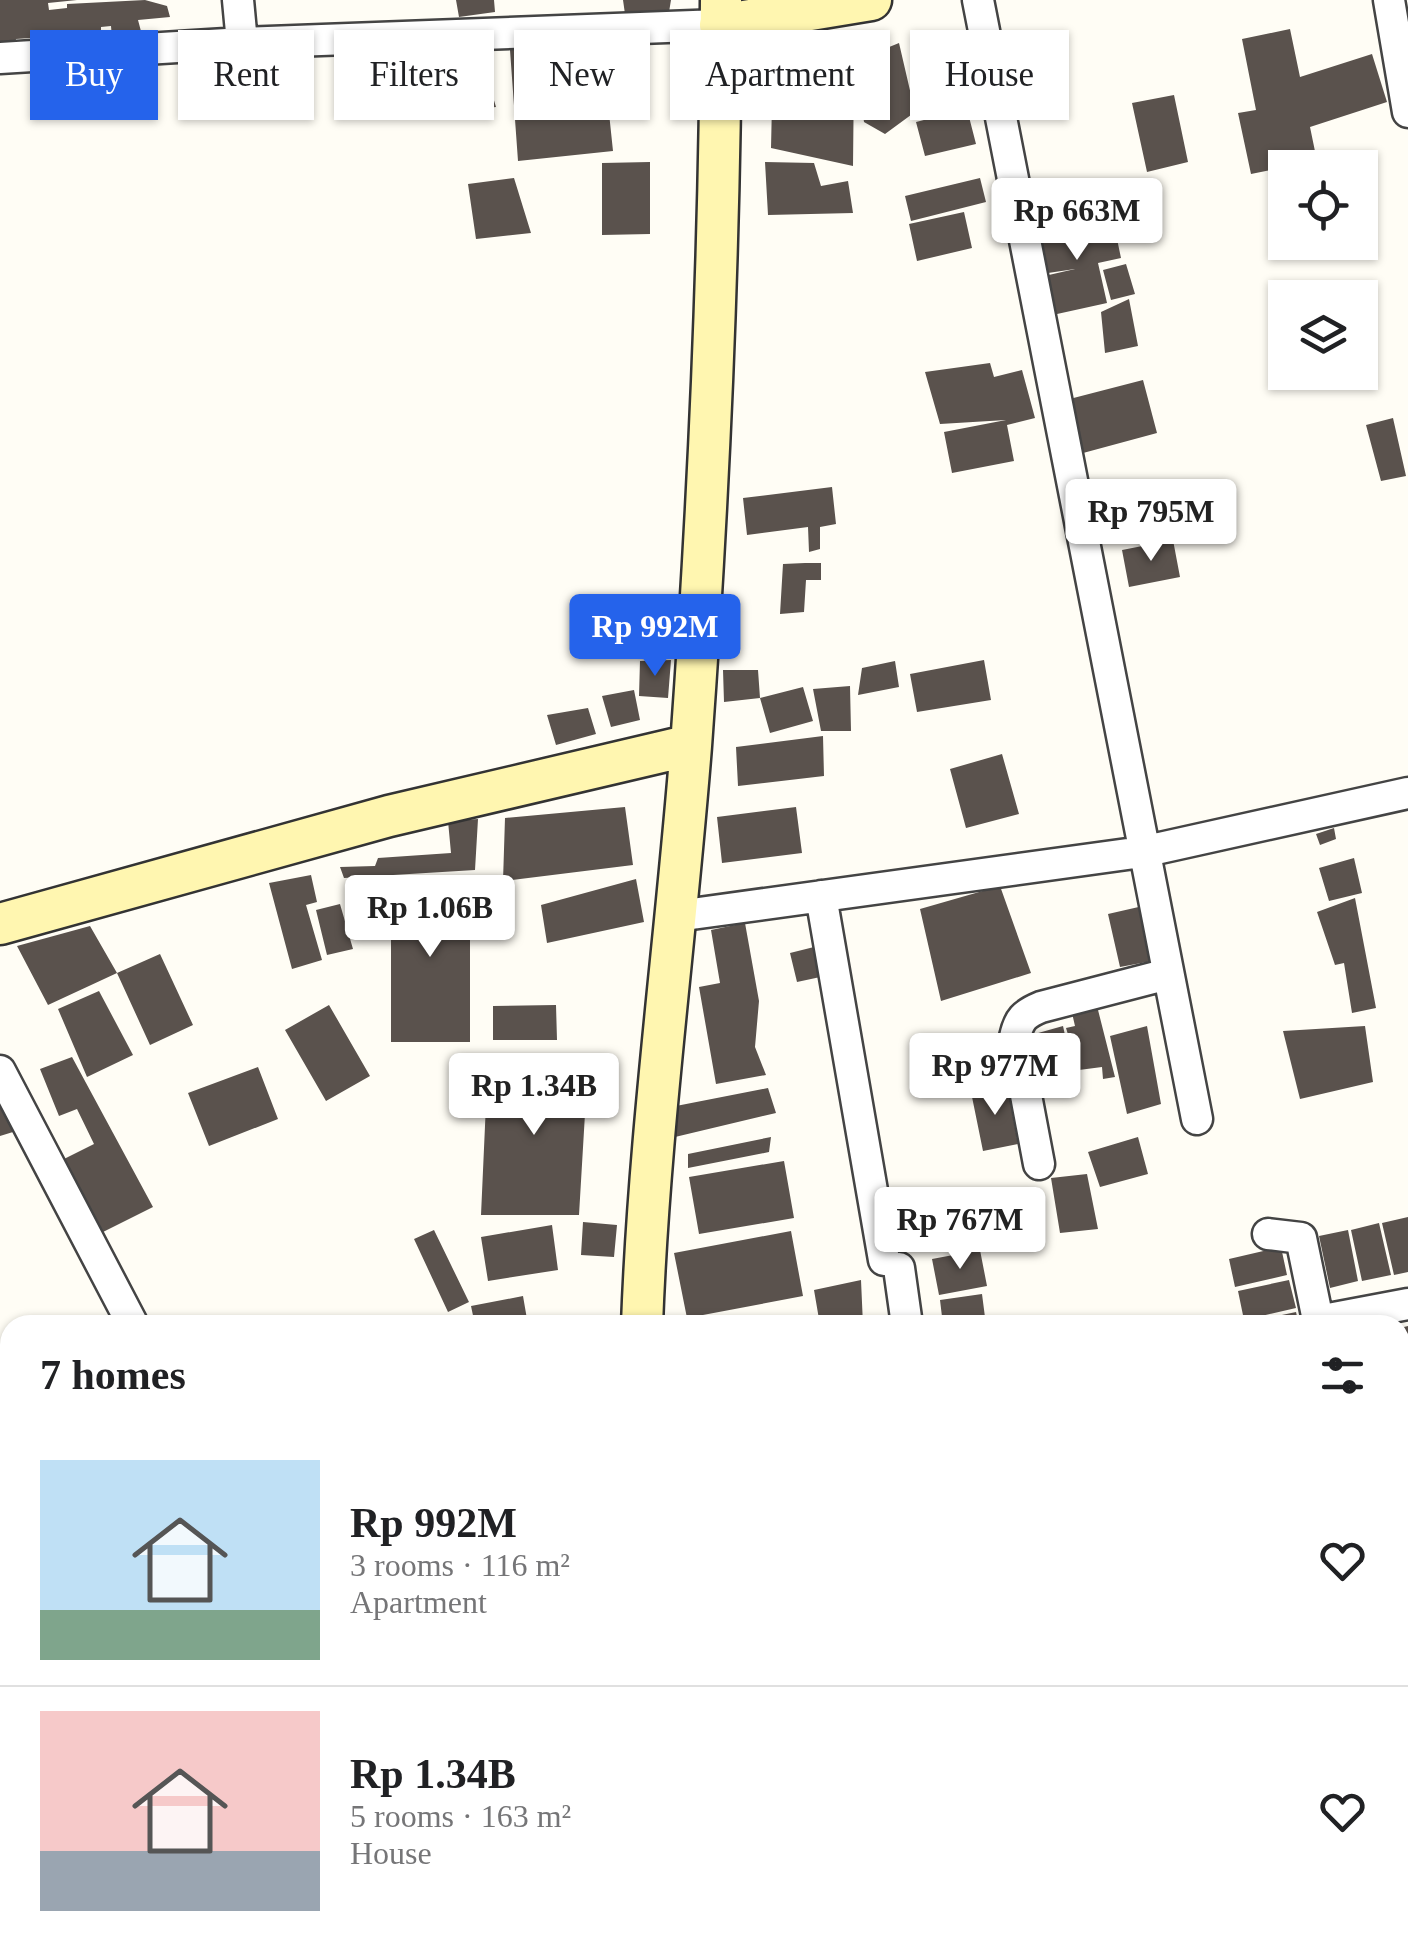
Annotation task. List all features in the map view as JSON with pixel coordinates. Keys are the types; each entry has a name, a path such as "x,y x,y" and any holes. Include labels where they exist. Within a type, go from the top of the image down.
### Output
{"main road":[{"path":"643,1315 691,745 718,279 720,12 871,0"},
{"path":"0,924 389,816 691,745"}],"street":[{"path":"238,0 241,30"},
{"path":"978,0 1197,1120"},
{"path":"1388,0 1408,112"},
{"path":"314,38 720,12"},
{"path":"0,58 178,47"},
{"path":"677,916 1142,852 1408,793"},
{"path":"822,896 891,1264 904,1315"},
{"path":"1039,1164 1015,1037 1024,1014 1168,974"},
{"path":"0,1072 128,1315"},
{"path":"1268,1234 1301,1238 1316,1315"},
{"path":"1356,1315 1408,1304"}],"building":[{"path":"0,0 77,0 48,3 49,10 67,8 67,4 145,0 167,6 170,17 138,20 141,30 111,30 111,26 101,30 30,30 30,38 16,39 15,45 0,48"},
{"path":"456,0 494,0 495,12 459,17"},
{"path":"623,0 671,0 669,12 625,14"},
{"path":"1290,29 1300,77 1372,54 1387,102 1310,127 1315,150 1268,150 1268,171 1251,174 1238,113 1256,110 1242,39"},
{"path":"899,43 910,90 910,116 885,134 864,120 890,120 890,47"},
{"path":"510,50 514,50 514,106"},
{"path":"1174,95 1188,162 1147,172 1132,103"},
{"path":"515,120 610,120 613,151 518,161"},
{"path":"772,120 853,120 853,166 771,148"},
{"path":"970,120 976,144 925,156 916,122"},
{"path":"650,162 650,234 602,235 602,163"},
{"path":"765,162 814,163 821,186 848,181 853,213 768,215"},
{"path":"514,178 531,233 476,239 468,184"},
{"path":"980,178 986,202 911,221 905,196"},
{"path":"964,212 972,248 917,261 909,224"},
{"path":"1112,215 1121,258 1098,263 1107,303 1048,316 1040,277 1075,269 1048,273 1039,230"},
{"path":"1126,264 1135,294 1111,300 1103,270"},
{"path":"1129,299 1138,346 1105,353 1101,312"},
{"path":"990,363 994,377 1022,370 1035,418 1007,425 1014,461 952,473 944,432 1006,420 940,424 925,372"},
{"path":"1143,380 1157,433 1072,456 1058,402"},
{"path":"1393,418 1406,476 1381,481 1366,425"},
{"path":"832,487 836,524 820,527 820,549 809,552 808,527 747,535 743,498"},
{"path":"1173,540 1180,577 1129,587 1122,550"},
{"path":"821,563 821,580 806,580 804,612 780,614 783,564"},
{"path":"671,660 668,698 639,696 640,661"},
{"path":"984,660 991,700 917,712 910,674"},
{"path":"895,661 899,687 858,695 862,668"},
{"path":"723,670 758,670 760,698 724,702"},
{"path":"850,686 851,731 821,731 813,689"},
{"path":"803,687 813,721 770,733 760,698"},
{"path":"634,690 640,720 611,727 602,696"},
{"path":"588,708 596,734 556,745 547,715"},
{"path":"823,736 824,776 738,786 736,747"},
{"path":"1002,754 1019,814 966,828 950,769"},
{"path":"625,807 633,865 503,881 505,818"},
{"path":"796,807 802,853 722,863 717,817"},
{"path":"478,819 475,870 344,878 340,867 375,866 378,858 451,853 448,821"},
{"path":"1334,828 1336,839 1320,845 1316,834"},
{"path":"1354,858 1362,893 1329,901 1319,868"},
{"path":"311,875 317,902 306,905 322,960 292,969 269,883"},
{"path":"391,877 470,877 470,1042 391,1042"},
{"path":"636,879 644,922 547,943 541,905"},
{"path":"1000,886 1031,973 941,1001 920,909"},
{"path":"1355,898 1376,1008 1352,1013 1344,963 1335,965 1317,912"},
{"path":"340,904 353,949 327,955 316,910"},
{"path":"1143,906 1152,961 1120,967 1108,914"},
{"path":"745,923 759,1001 755,1047 766,1075 716,1084 699,987 720,983 711,930"},
{"path":"90,926 117,973 48,1005 17,946"},
{"path":"818,946 825,976 797,982 790,953"},
{"path":"160,954 193,1025 150,1045 117,973"},
{"path":"99,991 133,1055 87,1077 58,1009"},
{"path":"329,1005 370,1076 326,1101 285,1030"},
{"path":"556,1005 557,1040 493,1040 493,1006"},
{"path":"1097,1006 1115,1077 1103,1079 1102,1067 1079,1070 1066,1028 1075,1026 1072,1013"},
{"path":"1063,1026 1076,1085 1032,1091 1024,1037"},
{"path":"1147,1026 1161,1104 1127,1114 1110,1036"},
{"path":"1365,1026 1373,1082 1300,1099 1283,1031"},
{"path":"72,1057 153,1207 87,1240 50,1166 94,1144 77,1109 59,1116 40,1069"},
{"path":"488,1059 588,1063 579,1215 481,1215"},
{"path":"258,1067 278,1119 209,1146 188,1093"},
{"path":"1007,1085 1018,1144 983,1151 971,1092"},
{"path":"768,1088 776,1113 675,1137 676,1106"},
{"path":"0,1105 13,1132 0,1136"},
{"path":"771,1137 769,1152 688,1168 688,1154"},
{"path":"1138,1137 1148,1174 1100,1187 1088,1152"},
{"path":"784,1161 794,1218 699,1234 689,1177"},
{"path":"1087,1174 1098,1229 1060,1233 1051,1178"},
{"path":"1408,1217 1408,1272 1394,1275 1382,1223"},
{"path":"583,1222 617,1225 614,1257 581,1255"},
{"path":"1379,1223 1391,1275 1362,1281 1351,1230"},
{"path":"552,1225 558,1270 488,1281 481,1237"},
{"path":"434,1230 469,1302 448,1312 414,1239"},
{"path":"1348,1230 1358,1281 1330,1288 1319,1236"},
{"path":"791,1231 803,1296 686,1315 674,1253"},
{"path":"1281,1247 1287,1275 1235,1287 1229,1259"},
{"path":"980,1250 987,1286 939,1295 932,1259"},
{"path":"861,1280 863,1315 818,1315 814,1290"},
{"path":"1289,1280 1296,1308 1243,1315 1238,1291"},
{"path":"982,1294 985,1315 942,1315 940,1300"},
{"path":"523,1296 526,1315 473,1315 471,1306"}]}
